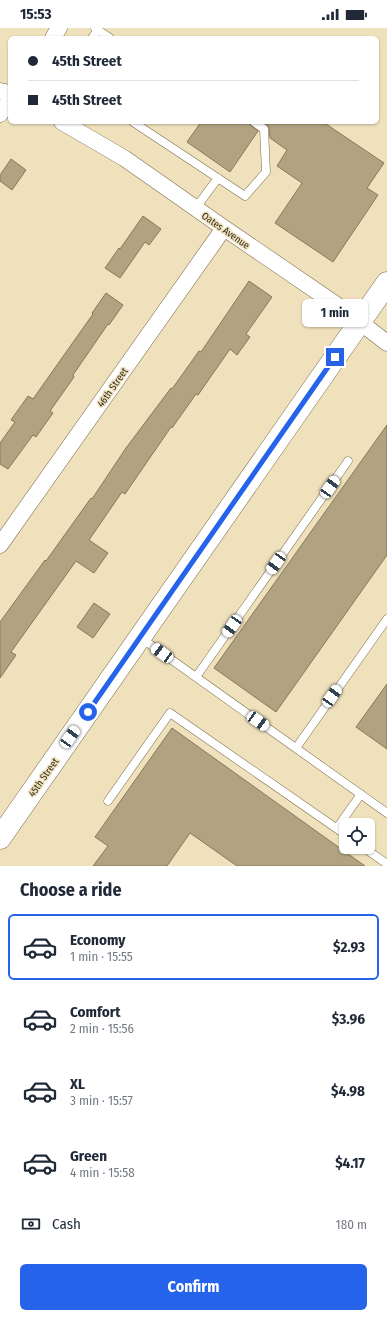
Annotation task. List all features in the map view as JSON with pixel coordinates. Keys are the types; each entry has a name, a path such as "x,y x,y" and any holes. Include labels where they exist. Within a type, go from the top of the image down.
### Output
{"main road":[{"name":"45th Street","path":"0,838 387,283"}],"street":[{"path":"0,114 8,103"},
{"name":"Oates Avenue","path":"65,124 124,158 195,209 347,312 359,323 387,343"},
{"name":"46th Street","path":"0,545 224,228"}],"lane":[{"path":"96,29 107,36"},
{"path":"135,124 246,196 266,172 264,128 257,124"},
{"path":"195,209 218,178"},
{"path":"196,677 348,461"},
{"path":"296,748 387,619"},
{"path":"140,637 387,813"},
{"path":"108,800 170,712 337,828 361,794"},
{"path":"373,854 387,864"}],"building":[{"path":"200,124 250,124 258,131 230,172 187,142"},
{"path":"266,124 326,124 384,163 367,188 378,195 333,262 275,223 302,183 277,166 287,150 270,138 269,127"},
{"path":"11,159 26,170 12,190 0,181 0,175"},
{"path":"143,216 161,229 149,245 145,242 120,278 105,268"},
{"path":"249,281 272,297 246,334 250,337 237,355 230,349 198,395 196,394 172,428 171,427 125,494 122,492 89,540 108,553 94,573 76,561 11,652 16,655 0,678 0,622 91,498 92,499 126,448 171,388 172,389 199,351 201,352"},
{"path":"106,293 123,305 73,375 74,377 50,411 53,413 36,437 33,435 8,469 0,464 0,443 15,422 11,420 28,396 33,399 93,314 92,313"},
{"path":"387,425 387,555 276,712 214,668"},
{"path":"94,603 110,614 93,638 77,627"},
{"path":"387,684 387,749 356,727"},
{"path":"172,728 339,847 339,854 348,854 365,866 237,866 190,833 167,866 93,866 108,846 95,837"}],"route":[{"path":"88,712 335,357"}]}
